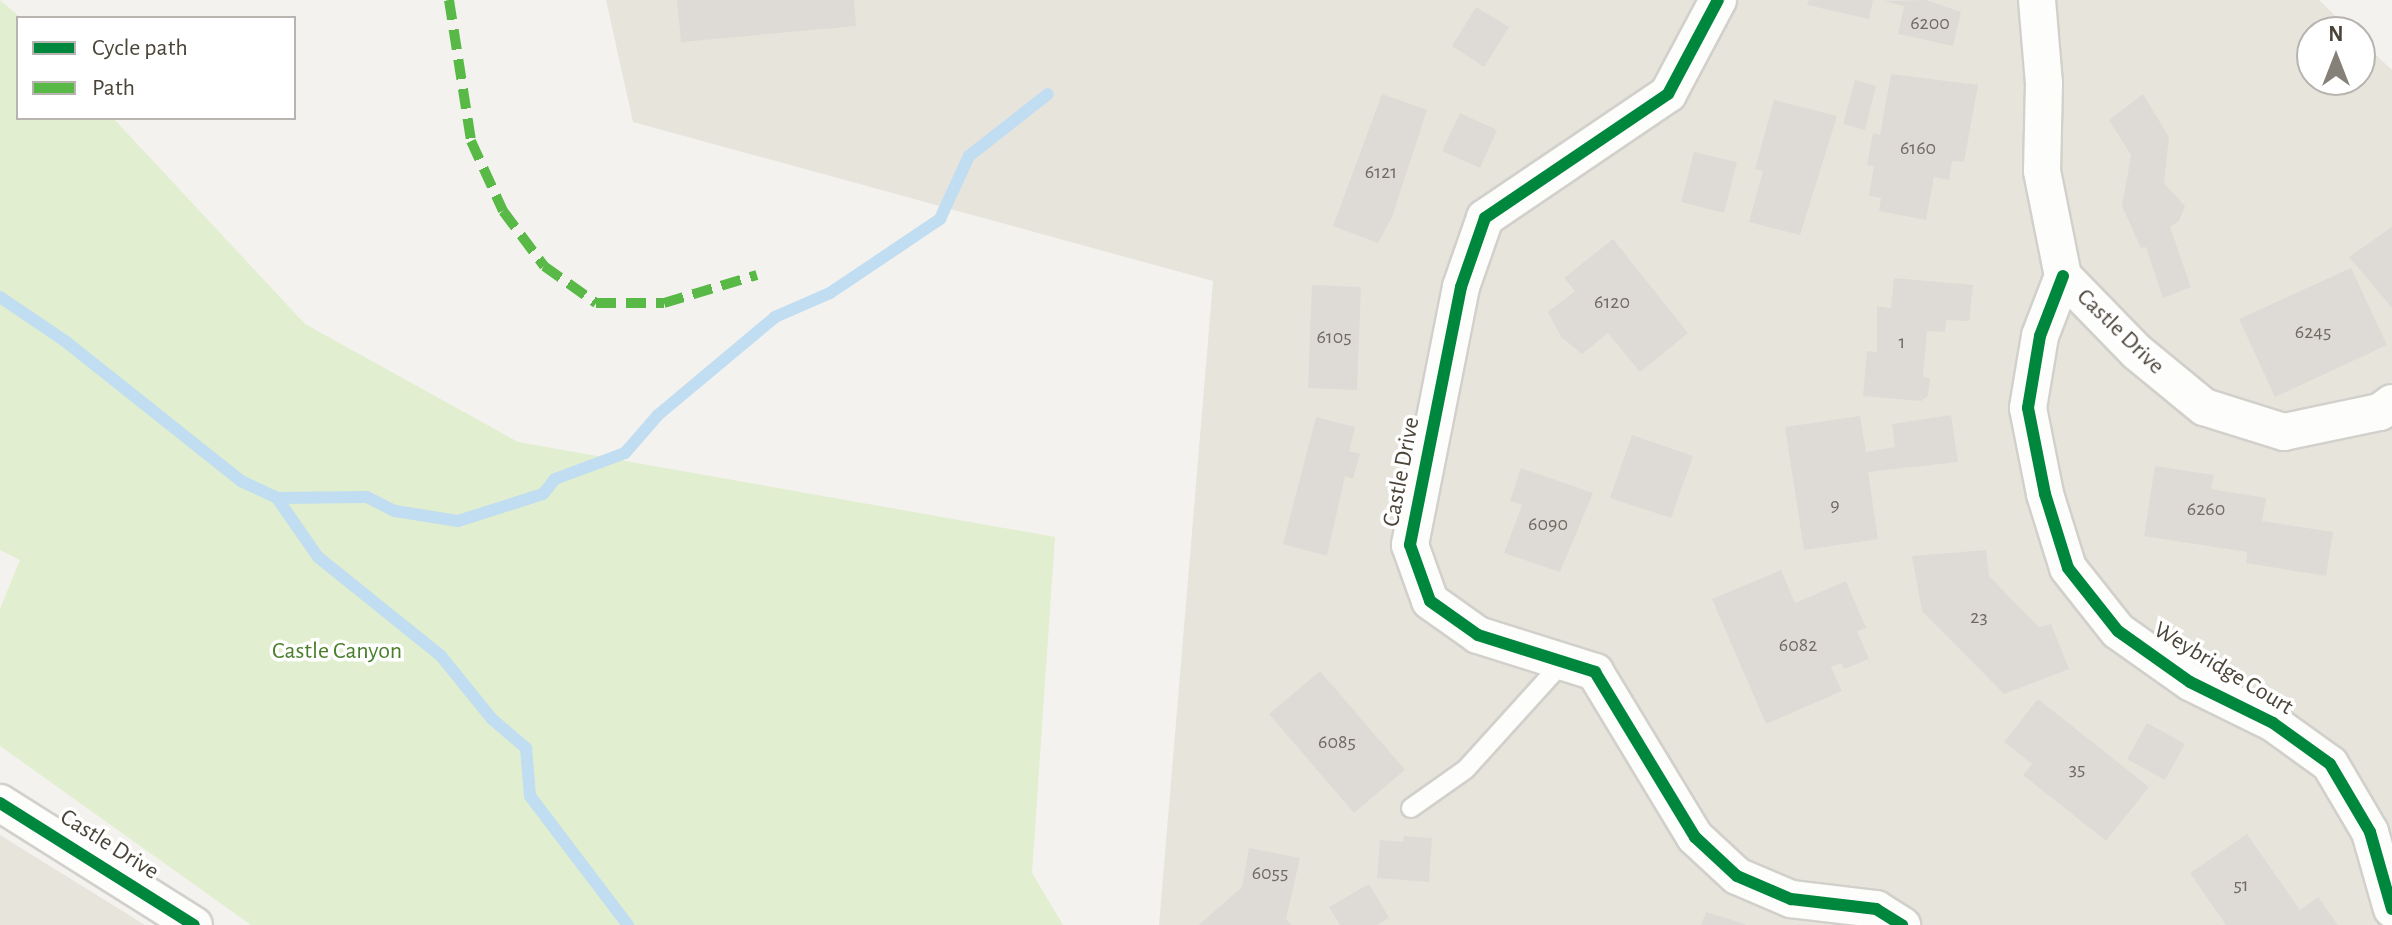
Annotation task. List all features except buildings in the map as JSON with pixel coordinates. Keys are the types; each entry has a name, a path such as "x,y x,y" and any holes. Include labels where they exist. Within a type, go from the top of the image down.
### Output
{"street":[{"name":"Castle Drive","path":"1718,0 1668,94 1485,218 1461,287 1410,545 1430,601 1478,635 1595,672 1695,837 1737,876 1791,899 1876,909 1902,925"},
{"name":"Castle Drive","path":"2037,0 2044,83 2042,171 2063,276 2137,352 2204,407 2284,432 2380,412 2392,403"},
{"name":"Weybridge Court","path":"2063,276 2040,336 2028,408 2045,494 2068,568 2118,631 2190,682 2273,723 2330,764 2370,832 2392,909"},
{"name":"Castle Drive","path":"0,803 194,925"}],"lane":[{"path":"1411,808 1466,769 1563,662"}],"shaded area":[{"path":"606,0 2319,0 2336,16 2296,16 2296,96 2376,96 2376,55 2392,70 2392,925 1159,925 1213,281 633,122"},
{"path":"0,835 145,925 0,925"}],"green space":[{"name":"Castle Canyon","path":"0,0 19,16 16,16 16,120 115,120 305,324 518,442 1055,537 1032,873 1063,925 251,925 0,746 0,609 20,560 0,550"}],"waterway":[{"path":"277,498 367,497 395,511 458,521 543,494 555,479 625,453 658,415 775,317 830,293 940,219 969,156 1048,94"},
{"path":"0,297 65,341 241,481 277,498 318,557 441,656 492,719 526,748 530,796 628,925"}],"marked path":[{"path":"449,0 471,141 503,211 544,266 596,303 664,303 757,275"}],"cycle path":[{"path":"1718,0 1668,94 1485,218 1461,287 1410,545 1430,601 1478,635 1595,672 1695,837 1737,876 1791,899 1876,909 1902,925"},
{"path":"2063,276 2040,336 2028,408 2045,494 2068,568 2118,631 2190,682 2273,723 2330,764 2370,832 2392,909"},
{"path":"0,803 194,925"}]}
